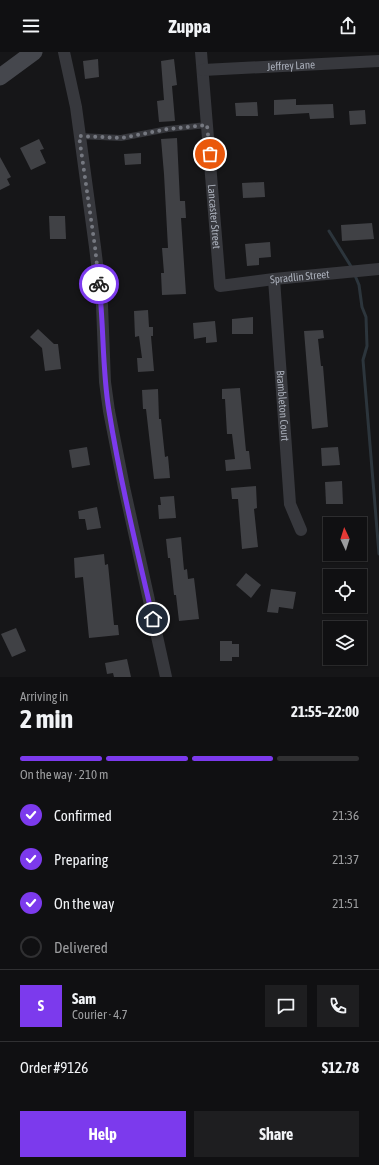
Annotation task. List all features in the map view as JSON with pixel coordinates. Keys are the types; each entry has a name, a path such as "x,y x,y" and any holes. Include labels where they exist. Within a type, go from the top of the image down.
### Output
{"main road":[{"path":"0,77 34,52"}],"street":[{"path":"64,52 76,107 95,247 102,305 105,382 109,411 124,487 166,677"},
{"name":"Lancaster Street","path":"201,52 220,286"},
{"name":"Jeffrey Lane","path":"203,70 357,57 379,61"},
{"name":"Spradlin Street","path":"220,286 274,279 379,269"},
{"name":"Brambleton Court","path":"274,279 290,504 301,530"}],"lane":[{"path":"79,136 122,138 168,129 207,125"}],"building":[{"path":"98,59 99,77 85,79 83,61"},
{"path":"174,59 177,85 172,86 175,121 159,122 157,101 164,100 161,61"},
{"path":"296,99 296,105 333,104 334,118 310,119 309,113 274,115 274,100"},
{"path":"257,102 258,116 236,116 235,103"},
{"path":"365,110 366,124 350,125 349,111"},
{"path":"177,138 180,201 185,201 186,218 181,218 186,294 162,295 161,273 164,273 162,248 168,248 161,139"},
{"path":"39,139 44,149 40,150 46,163 31,170 20,148"},
{"path":"141,153 141,164 125,165 124,154"},
{"path":"0,157 11,177 7,179 10,185 0,190"},
{"path":"264,182 265,197 243,198 242,183"},
{"path":"49,216 65,216 66,239 50,239"},
{"path":"372,223 374,239 342,241 341,225"},
{"path":"270,242 271,257 259,258 259,265 247,266 245,244"},
{"path":"148,310 149,327 153,327 153,336 151,336 154,371 138,372 137,358 142,358 139,336 135,337 134,311"},
{"path":"253,317 253,334 232,334 232,319"},
{"path":"215,321 217,342 206,343 206,337 194,339 193,323"},
{"path":"38,329 54,344 58,344 61,369 45,371 42,348 30,337"},
{"path":"323,330 324,338 318,339 321,366 323,366 328,427 312,429 304,331"},
{"path":"240,388 246,451 249,451 251,469 226,471 225,460 235,459 232,434 227,434 225,399 222,399 222,389"},
{"path":"158,389 159,419 161,419 165,457 168,456 170,478 154,479 146,409 143,409 142,390"},
{"path":"87,447 90,465 72,468 69,450"},
{"path":"338,447 340,465 322,466 321,448"},
{"path":"342,481 343,504 326,504 325,482"},
{"path":"256,486 257,508 254,509 258,547 242,549 238,499 232,499 231,488"},
{"path":"174,496 176,518 159,519 158,505 161,505 160,497"},
{"path":"97,507 101,528 87,530 85,519 79,519 78,511"},
{"path":"181,537 184,570 187,569 188,579 194,578 199,619 179,621 166,539"},
{"path":"104,554 105,565 108,564 114,625 118,625 119,635 89,638 83,577 75,578 74,558"},
{"path":"246,573 261,585 251,598 236,585"},
{"path":"271,589 296,592 293,609 279,607 278,613 267,612"},
{"path":"16,628 26,651 12,657 1,634"},
{"path":"220,641 232,641 232,644 239,644 239,657 232,657 232,661 220,661"},
{"path":"127,659 131,677 114,677 113,673 107,674 105,663"}],"waterway":[{"path":"329,231 352,268"},
{"path":"354,273 359,285 362,307 366,317 367,346 363,360 379,554"}],"way so far":[{"path":"99,284 79,136 122,138 168,129 207,125 210,154"}],"route":[{"path":"99,284 102,305 105,382 109,411 153,619"}]}
